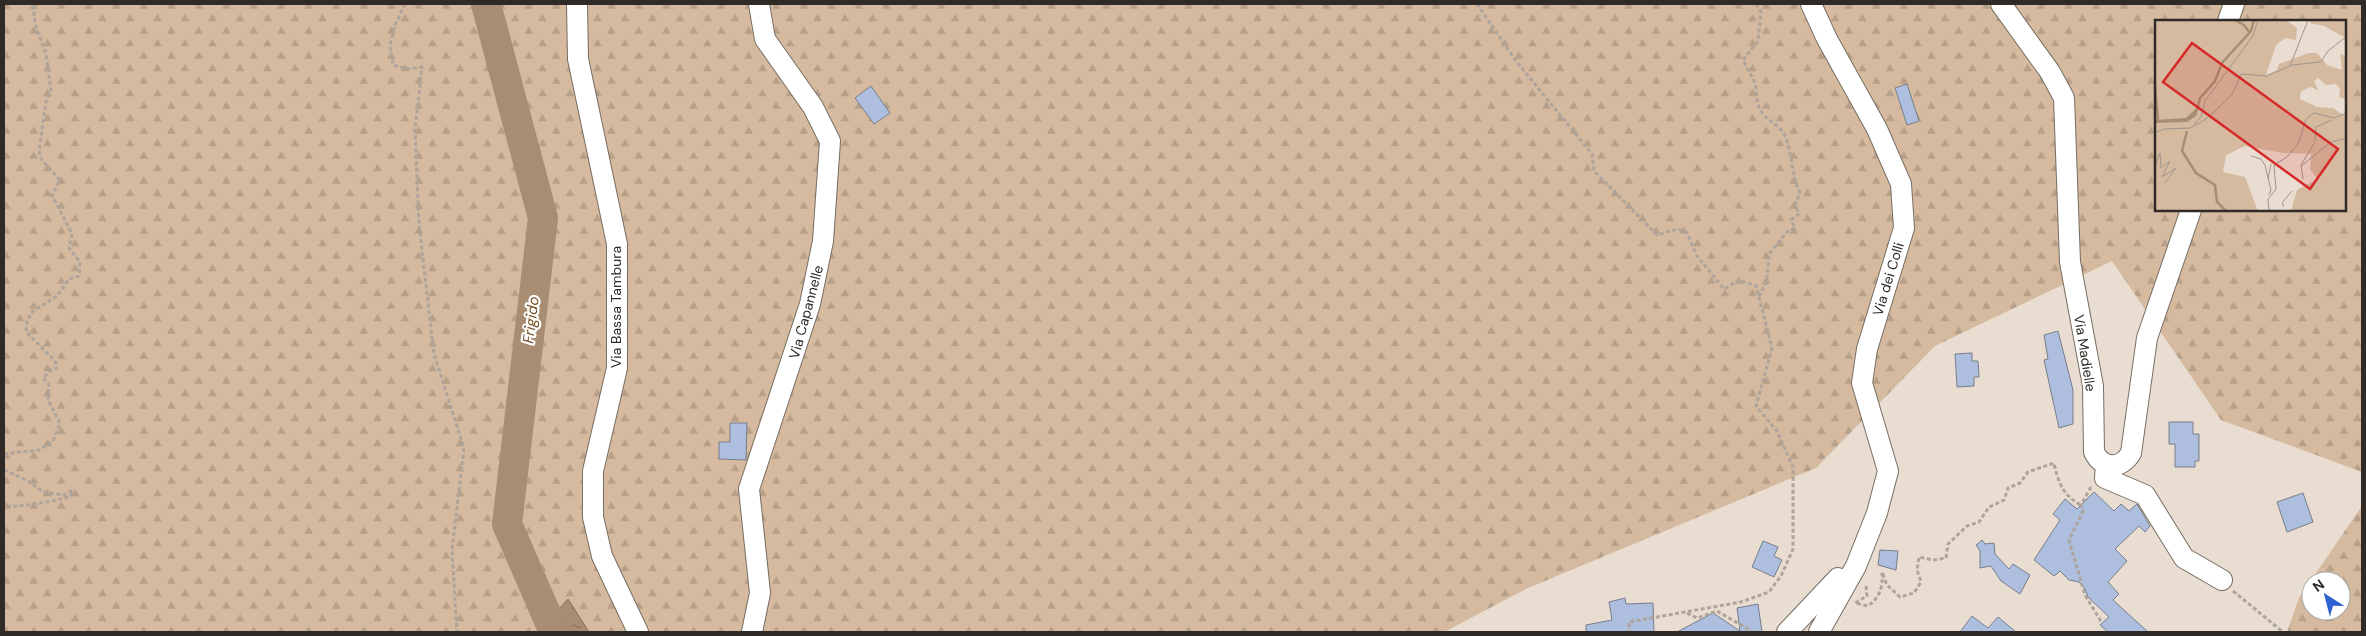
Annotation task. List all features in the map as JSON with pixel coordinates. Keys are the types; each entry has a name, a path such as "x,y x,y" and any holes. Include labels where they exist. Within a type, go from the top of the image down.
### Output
{"street":[{"name":"Via Bassa Tambura","path":"577,4 578,59 617,244 617,368 593,471 593,517 602,556 638,632"},
{"name":"Via Capannelle","path":"752,632 760,593 749,489 810,304 823,241 830,141 813,107 765,39 759,4"},
{"name":"Via dei Colli","path":"1811,4 1828,40 1877,130 1901,184 1904,228 1867,349 1862,383 1888,471 1877,513 1856,566 1819,632"},
{"name":"Via Madielle","path":"2001,4 2050,72 2064,98 2070,262 2093,386 2094,452 2096,457 2106,465 2105,478 2145,495 2184,558 2222,580"},
{"path":"2228,20 2234,4"},
{"path":"2106,465 2112,466 2123,462 2131,453 2147,338 2191,211"},
{"path":"1787,632 1841,574 1856,566"}],"path":[{"path":"4,454 39,450 53,442 60,423 48,400 49,384 42,378 51,370 57,368 56,361 26,332 27,321 32,312 56,296 69,279 79,276 80,262 69,248 72,234 52,195 60,180 41,159 39,151 46,102 51,91 46,54 35,24 34,4"},
{"path":"405,4 394,25 390,46 393,65 407,69 422,68 415,130 419,224 434,354 464,448 452,550 456,632"},
{"path":"1477,4 1516,61 1592,154 1594,171 1657,235 1678,229 1687,233 1697,256 1724,289 1739,280 1756,286 1772,348 1756,406 1777,431 1793,467 1793,549 1781,576 1769,592 1741,602 1629,622 1629,632"},
{"path":"1756,4 1761,12 1758,41 1743,60 1755,82 1759,107 1765,117 1778,126 1785,137 1794,166 1794,179 1800,193 1795,205 1799,214 1791,220 1794,228 1787,232 1769,254 1767,281 1759,297"},
{"path":"1856,566 1865,582 1867,596 1855,603 1868,606 1878,599 1883,584 1882,572 1887,585 1900,597 1914,593 1920,582 1917,570 1919,557 1933,560 1946,558 1948,544 1967,526 1979,522 1989,507 2004,500 2008,488 2020,483 2028,472 2040,466 2054,463 2063,491 2072,500 2081,505 2083,511 2069,540 2085,595 2102,623"},
{"path":"4,470 28,481 43,492 64,495 72,490 71,496 60,501 34,503 14,508 4,506"},
{"path":"2222,580 2283,632"},
{"path":"1686,613 1697,618 1717,611 1753,632"}],"green space":[{"path":"4,4 2362,4 2362,472 2221,420 2112,261 1935,346 1816,468 1528,588 1444,632 4,632"},
{"path":"2362,506 2362,632 2287,632 2301,595 2301,621 2351,621 2351,571 2317,571"}],"water":[{"path":"568,599 589,632 539,632"}],"building":[{"path":"1907,84 1919,121 1907,125 1895,88"},
{"path":"871,86 890,113 874,124 855,98"},
{"path":"2058,331 2073,390 2073,424 2059,428 2044,360 2048,359 2044,335"},
{"path":"1972,353 1972,361 1978,361 1979,377 1974,377 1974,386 1957,387 1955,354"},
{"path":"2169,422 2193,422 2193,434 2199,434 2199,461 2195,461 2195,467 2175,467 2175,444 2169,444"},
{"path":"730,423 747,423 746,460 719,459 719,442 730,442"},
{"path":"2094,492 2114,511 2121,504 2129,511 2137,504 2150,526 2145,532 2139,526 2115,549 2127,561 2108,582 2119,594 2113,600 2148,632 2108,632 2100,625 2109,617 2088,597 2085,589 2079,582 2069,580 2060,571 2054,576 2034,560 2060,520 2053,514 2065,499 2077,509"},
{"path":"2303,493 2313,522 2287,532 2277,502"},
{"path":"1982,540 1985,544 1994,543 1995,554 2009,569 2013,564 2030,575 2020,594 2001,581 1991,566 1980,568 1980,551 1976,545"},
{"path":"1763,541 1778,547 1774,556 1782,560 1774,577 1752,567"},
{"path":"1880,550 1898,551 1896,570 1878,565"},
{"path":"1625,598 1626,604 1653,603 1654,632 1586,632 1586,625 1612,620 1609,602"},
{"path":"1758,604 1762,632 1677,632 1713,613 1740,631 1737,608"},
{"path":"1972,616 1988,628 1998,617 2016,632 1960,632"}],"waterway":[{"name":"Frigido","path":"486,4 543,218 507,524 554,632"}]}
